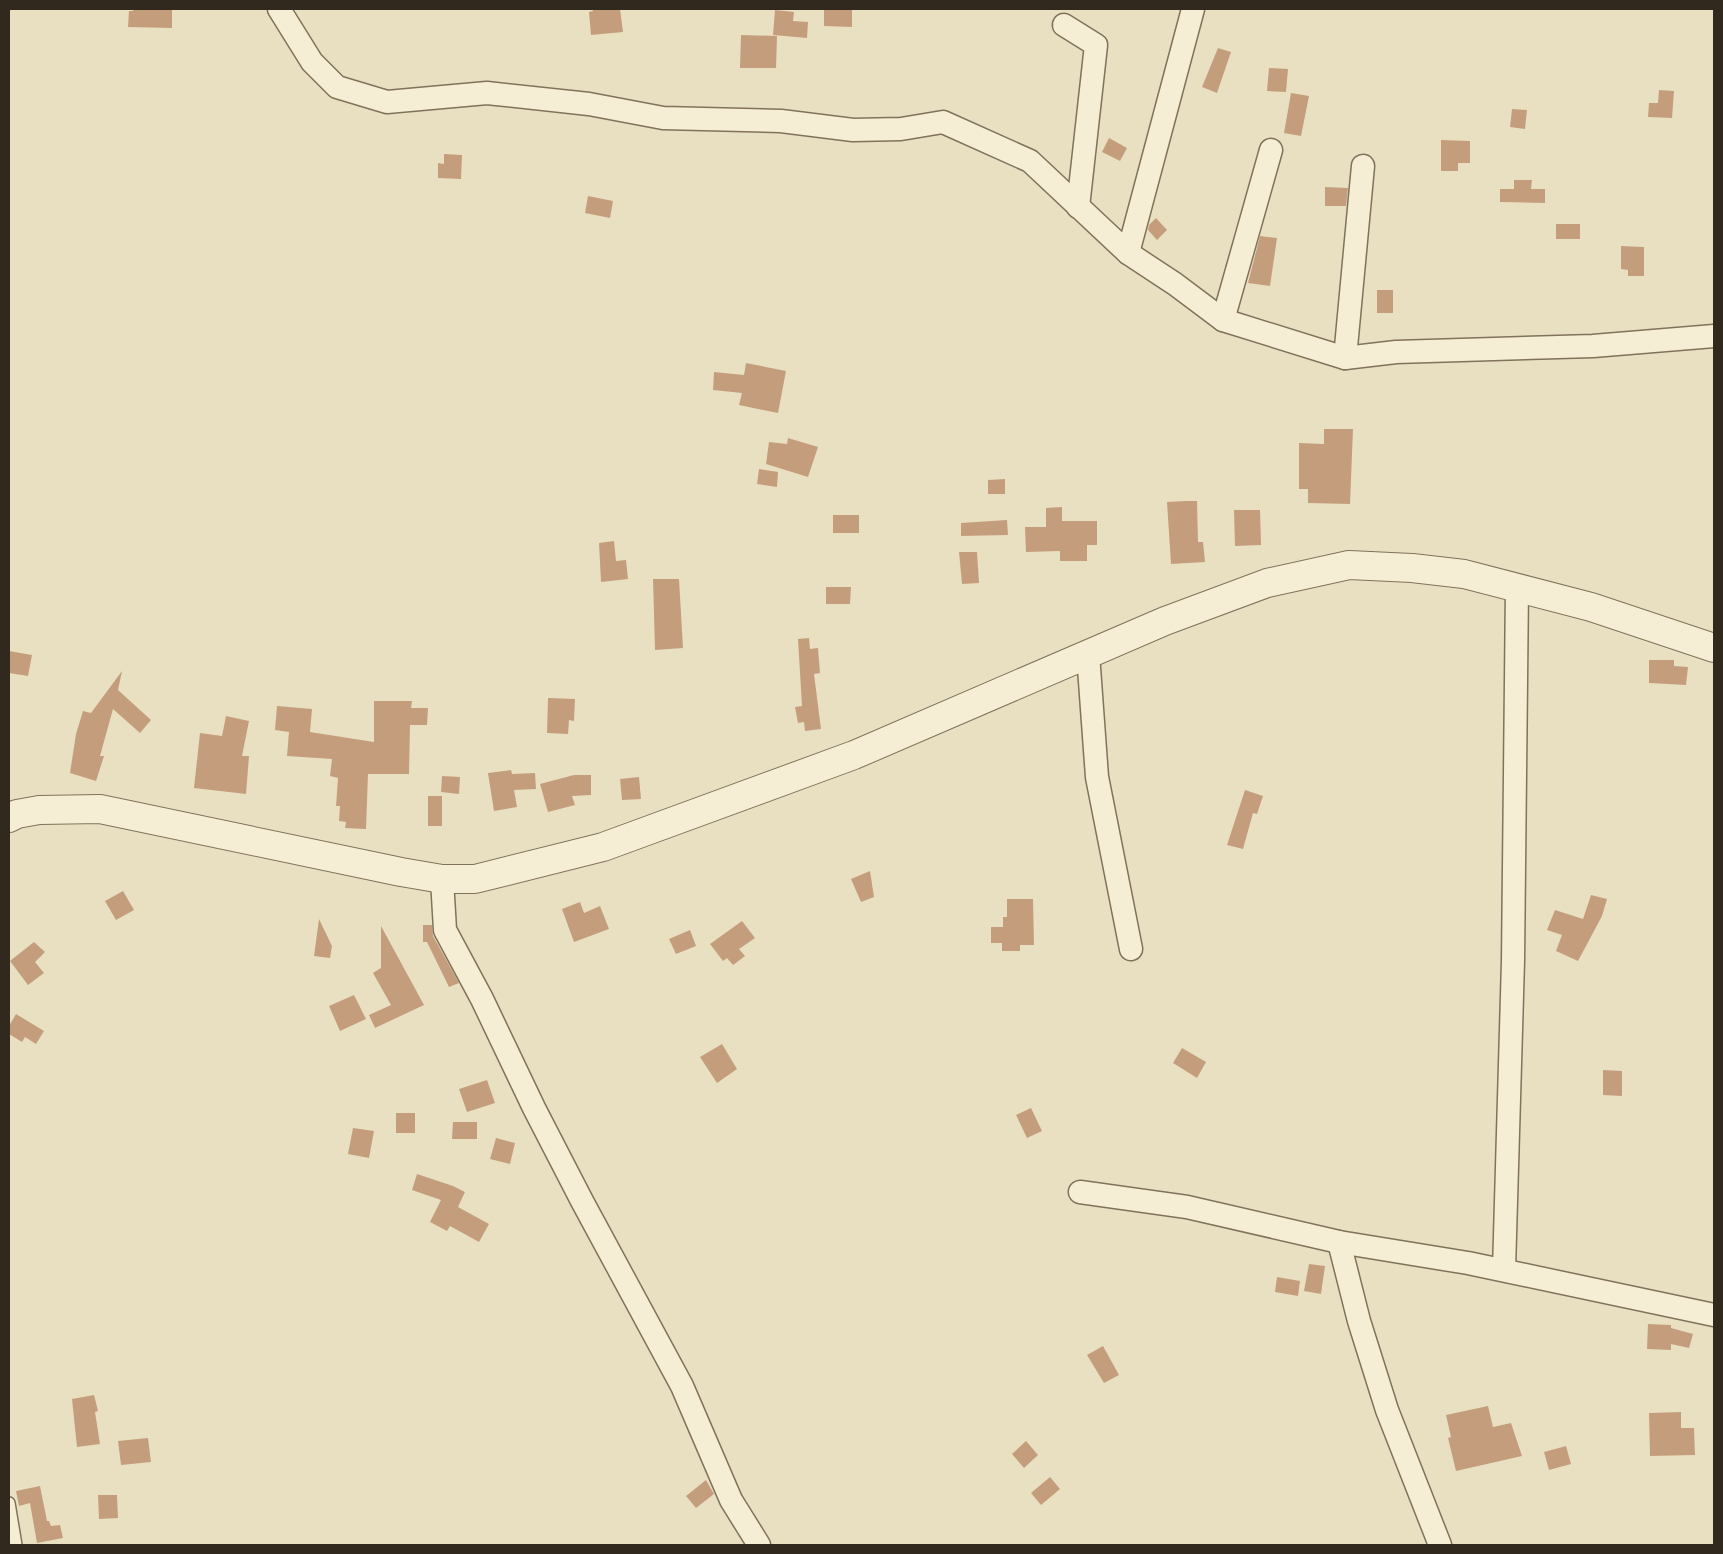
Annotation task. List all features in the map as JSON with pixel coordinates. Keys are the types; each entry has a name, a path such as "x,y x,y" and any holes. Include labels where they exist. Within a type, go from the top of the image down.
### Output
{"street":[{"path":"279,9 312,62 338,87 387,102 487,93 589,104 663,118 781,121 853,130 901,129 943,122 1030,161 1128,253 1175,284 1223,320 1345,358 1396,352 1593,346 1714,336"},
{"path":"1128,253 1193,9"},
{"path":"1064,25 1096,44 1078,207"},
{"path":"1223,320 1271,150"},
{"path":"1345,358 1363,166"},
{"path":"9,818 17,814 39,810 100,809 442,879 475,879 603,847 854,755 1165,621 1267,583 1350,565 1412,568 1464,574 1518,586 1591,607 1714,648"},
{"path":"1504,1270 1512,961 1518,586"},
{"path":"1088,654 1097,777 1131,949"},
{"path":"442,879 445,930 482,999 534,1108 582,1201 682,1386 731,1500 759,1545"},
{"path":"1080,1192 1187,1207 1339,1242 1504,1270 1714,1315"},
{"path":"1339,1242 1359,1321 1387,1410 1440,1545"}],"lane":[{"path":"9,1503 16,1545"}],"building":[{"path":"133,9 172,9 172,28 128,27 129,11 133,11"},
{"path":"593,9 620,9 623,32 591,35 589,12 593,11"},
{"path":"824,9 852,9 852,27 824,26"},
{"path":"775,10 794,12 793,21 808,22 807,38 773,35"},
{"path":"741,35 777,36 776,68 740,68"},
{"path":"1218,48 1231,52 1217,93 1202,87"},
{"path":"1269,68 1288,69 1286,92 1267,91"},
{"path":"1659,90 1674,91 1672,118 1648,117 1649,103 1658,103"},
{"path":"1291,93 1309,96 1301,136 1284,133"},
{"path":"1512,109 1527,110 1525,129 1510,127"},
{"path":"1109,138 1127,148 1120,161 1102,152"},
{"path":"1441,140 1470,141 1470,163 1458,163 1458,171 1441,171"},
{"path":"444,154 462,155 461,179 438,178 438,163 444,164"},
{"path":"1514,180 1532,180 1531,189 1545,189 1545,203 1500,202 1500,189 1514,189"},
{"path":"1325,187 1348,188 1346,206 1325,206"},
{"path":"588,196 613,201 610,218 585,213"},
{"path":"1156,218 1167,230 1157,240 1148,230 1149,225"},
{"path":"1556,224 1580,224 1580,239 1556,239"},
{"path":"1260,236 1277,238 1270,286 1248,283"},
{"path":"1621,246 1644,247 1644,276 1628,276 1628,270 1621,269"},
{"path":"1377,290 1393,290 1393,313 1377,313"},
{"path":"746,363 786,371 778,413 739,405 742,393 713,390 714,372 744,375"},
{"path":"1324,429 1353,429 1350,504 1308,503 1308,489 1299,489 1299,443 1324,444"},
{"path":"788,438 818,447 808,477 766,464 769,442 787,444"},
{"path":"759,469 778,472 777,487 757,484"},
{"path":"1005,479 1005,494 988,494 988,480"},
{"path":"1197,501 1198,542 1203,542 1205,562 1171,564 1167,502"},
{"path":"1062,507 1062,521 1097,521 1097,545 1087,545 1087,561 1060,561 1060,551 1026,552 1025,527 1046,527 1046,508"},
{"path":"1234,510 1260,510 1261,545 1235,546"},
{"path":"833,515 859,515 859,533 833,533"},
{"path":"1007,520 1008,535 961,536 961,523"},
{"path":"614,541 616,561 626,560 628,579 601,582 599,543"},
{"path":"959,552 977,552 979,583 962,584"},
{"path":"653,579 679,579 683,648 655,650"},
{"path":"826,587 851,587 850,604 826,604"},
{"path":"809,638 810,649 818,648 820,673 814,674 821,729 805,731 804,722 798,723 795,707 802,706 798,639"},
{"path":"9,651 32,655 28,676 9,673"},
{"path":"1649,660 1674,660 1674,666 1688,667 1686,685 1649,683"},
{"path":"122,671 118,690 151,720 140,733 113,709 100,756 104,756 96,781 70,773 76,734 83,711 91,713"},
{"path":"548,698 575,699 574,721 569,720 568,734 547,733"},
{"path":"374,701 412,701 411,708 428,708 427,725 410,725 409,774 368,774 366,829 345,828 346,822 339,821 340,806 336,806 338,778 330,776 332,759 287,756 289,732 275,730 277,706 312,709 310,732 374,742"},
{"path":"226,716 249,721 242,756 249,756 246,794 194,788 200,733 222,736"},
{"path":"511,770 512,774 535,773 536,789 514,790 517,807 494,811 488,773"},
{"path":"574,775 591,775 591,795 572,796 575,805 548,812 540,784"},
{"path":"442,776 460,777 459,794 441,792"},
{"path":"639,777 641,799 622,800 620,779"},
{"path":"1245,790 1263,796 1257,814 1253,813 1243,849 1227,845"},
{"path":"428,796 442,796 442,826 428,826"},
{"path":"870,871 874,897 861,902 851,879"},
{"path":"123,891 134,910 116,920 105,901"},
{"path":"1591,895 1607,899 1602,916 1578,961 1556,951 1562,935 1547,930 1555,910 1583,919"},
{"path":"1007,899 1033,899 1034,945 1020,945 1020,951 1002,951 1002,943 991,943 991,927 1003,927 1003,917 1007,917"},
{"path":"580,902 584,913 600,906 609,929 574,942 562,909"},
{"path":"319,919 332,946 330,958 314,956"},
{"path":"742,921 755,938 739,949 745,956 733,965 727,958 723,961 710,944"},
{"path":"423,925 432,925 433,936 459,983 449,987 427,942 423,942"},
{"path":"381,926 424,1005 375,1028 369,1015 391,1005 373,973 381,968"},
{"path":"690,930 696,946 676,954 669,939"},
{"path":"34,942 45,952 35,962 44,973 28,985 10,961"},
{"path":"354,995 366,1019 340,1031 329,1006"},
{"path":"16,1014 44,1031 36,1044 25,1037 22,1042 9,1034 9,1026"},
{"path":"722,1044 737,1069 717,1083 700,1057"},
{"path":"1182,1048 1206,1062 1197,1078 1173,1063"},
{"path":"1603,1070 1622,1071 1622,1096 1603,1095"},
{"path":"487,1080 495,1103 467,1112 459,1089"},
{"path":"1031,1108 1042,1131 1027,1138 1016,1115"},
{"path":"396,1113 415,1113 415,1133 396,1133"},
{"path":"453,1122 477,1122 477,1139 452,1139"},
{"path":"353,1128 374,1131 369,1158 348,1154"},
{"path":"496,1138 515,1143 510,1164 490,1159"},
{"path":"417,1174 465,1192 458,1207 489,1224 479,1242 450,1226 447,1231 430,1222 441,1200 412,1190"},
{"path":"1309,1264 1325,1266 1321,1294 1304,1291"},
{"path":"1277,1277 1300,1281 1298,1296 1275,1292"},
{"path":"1648,1324 1671,1325 1671,1328 1693,1334 1689,1348 1671,1344 1671,1350 1647,1349"},
{"path":"1103,1346 1119,1375 1104,1383 1087,1355"},
{"path":"94,1395 98,1411 95,1412 100,1444 77,1447 72,1399"},
{"path":"1488,1406 1493,1427 1511,1423 1522,1456 1456,1471 1448,1438 1451,1437 1446,1415"},
{"path":"1681,1412 1681,1428 1694,1428 1695,1455 1650,1456 1649,1413"},
{"path":"148,1438 151,1462 121,1465 118,1441"},
{"path":"1026,1441 1038,1455 1024,1468 1012,1454"},
{"path":"1566,1446 1571,1464 1549,1470 1544,1452"},
{"path":"1050,1477 1060,1489 1041,1505 1031,1493"},
{"path":"706,1480 714,1494 696,1508 686,1496"},
{"path":"40,1486 47,1521 49,1521 51,1526 60,1525 63,1538 37,1543 30,1503 19,1506 16,1491"},
{"path":"98,1495 117,1495 118,1518 99,1519"}]}
